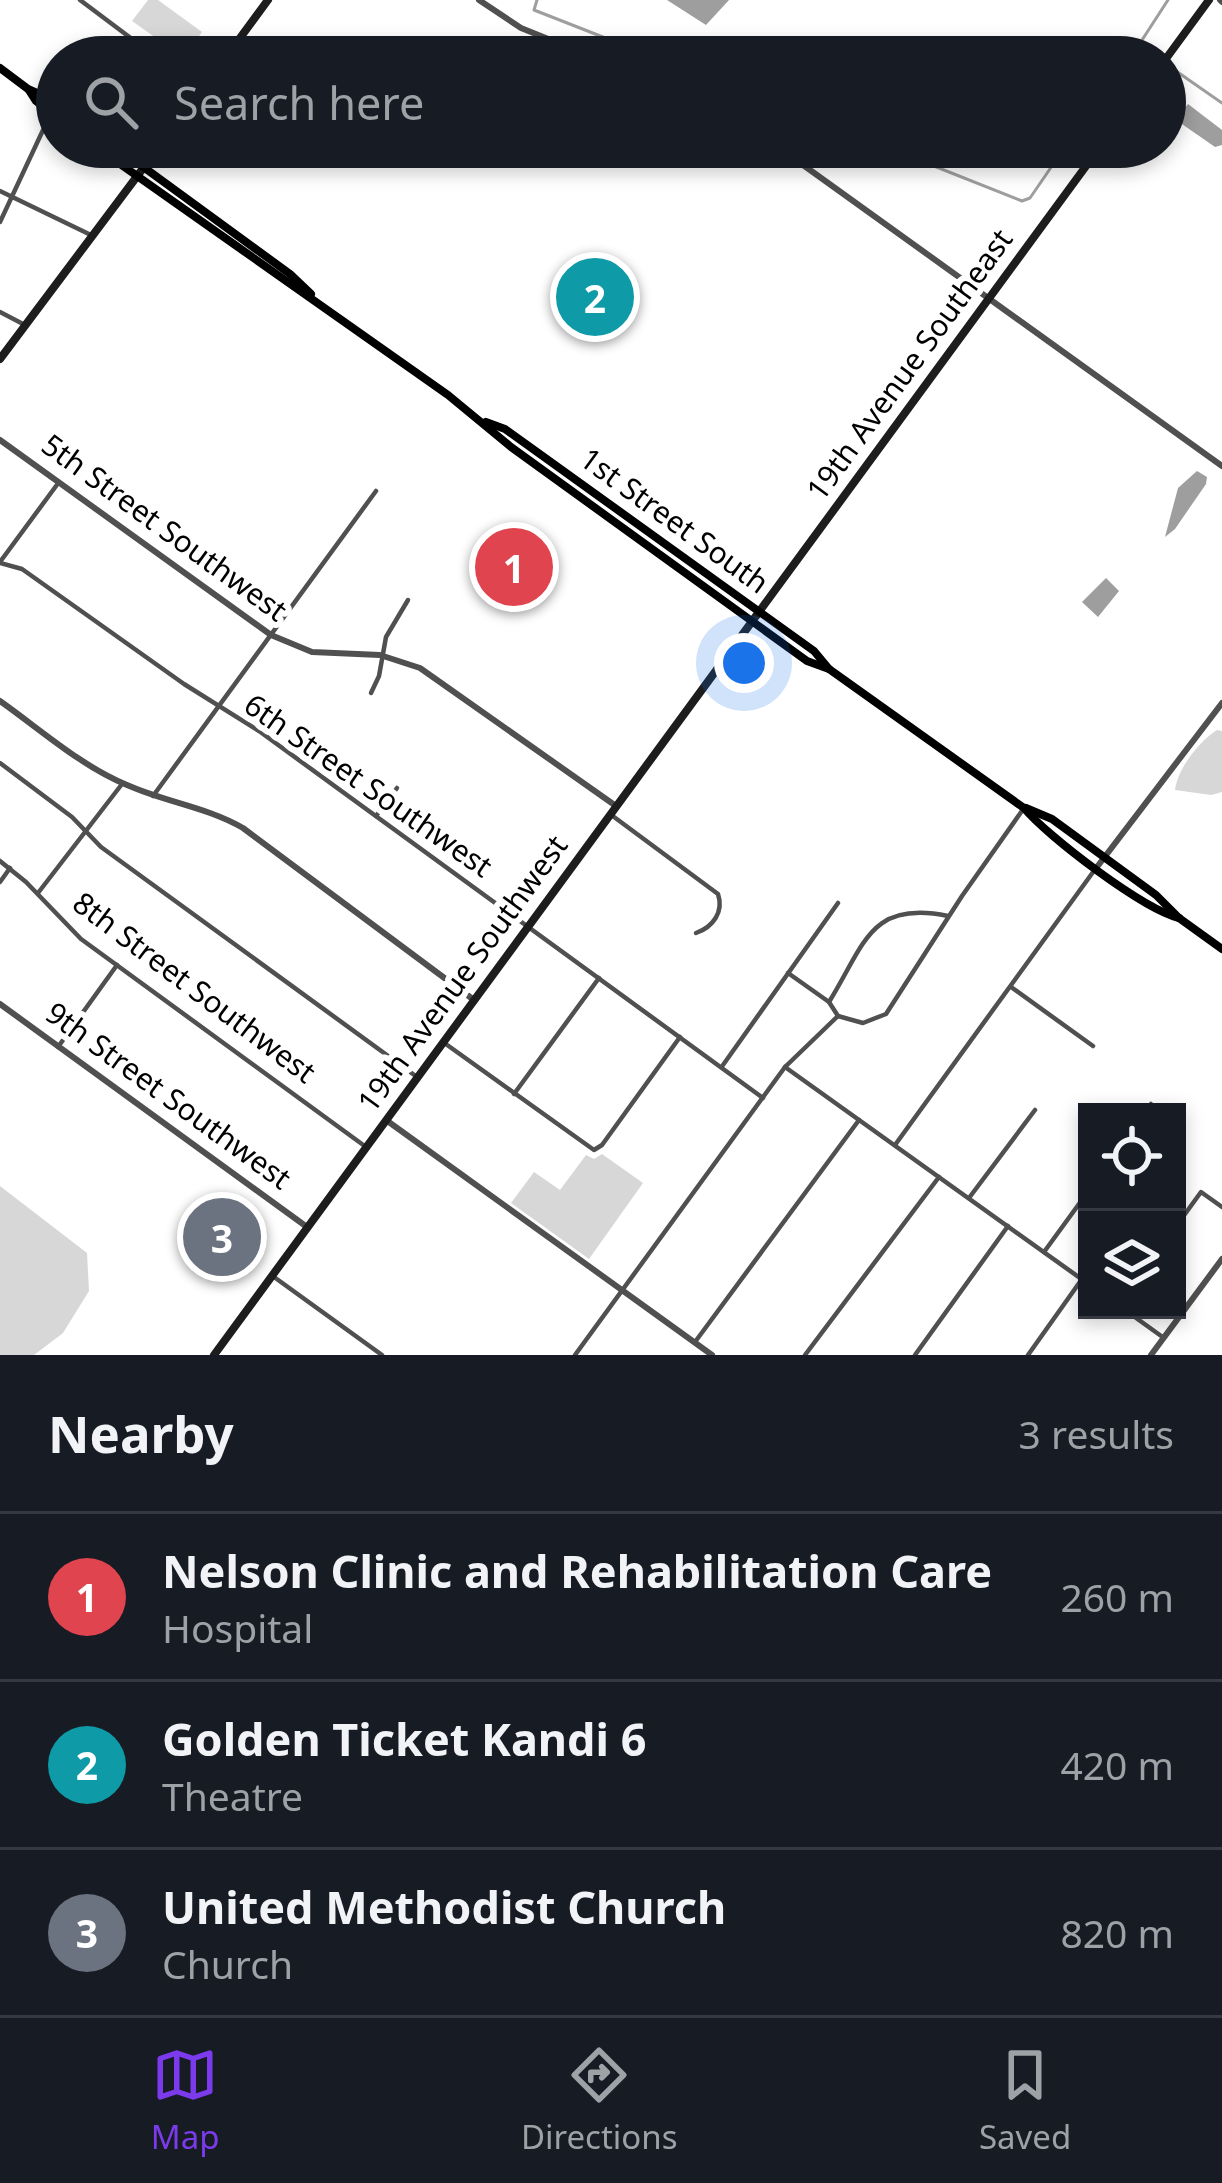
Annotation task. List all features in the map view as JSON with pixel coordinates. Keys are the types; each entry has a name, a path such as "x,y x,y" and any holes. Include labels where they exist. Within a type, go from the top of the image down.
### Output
{"main road":[{"path":"241,36 268,0"},
{"path":"1183,36 1209,0"},
{"path":"0,68 36,92"},
{"path":"28,88 36,101"},
{"name":"1st Street South","path":"125,168 284,283 316,299"},
{"path":"0,359 144,168"},
{"name":"1st Street South","path":"144,168 484,421 511,447 807,661 829,669"},
{"name":"19th Avenue Southeast","path":"752,620 1085,168"},
{"name":"1st Street South","path":"484,421 505,429 759,610 814,651 829,669 1024,808 1046,831 1156,910 1179,918"},
{"name":"19th Avenue Southwest","path":"214,1355 752,620"},
{"name":"1st Street South","path":"1024,808 1052,819 1222,950"}],"street":[{"path":"80,0 128,36"},
{"path":"478,0 541,36"},
{"path":"0,222 36,150"},
{"path":"807,168 1222,466"},
{"path":"0,191 93,236"},
{"path":"0,312 26,325"},
{"name":"5th Street Southwest","path":"0,440 271,635 312,652 380,655 436,676 718,894 721,904 716,917 696,933"},
{"path":"0,562 59,482"},
{"path":"153,796 376,490"},
{"name":"6th Street Southwest","path":"0,562 22,568 376,816 763,1098"},
{"path":"371,693 390,629 408,600"},
{"path":"0,701 122,784 211,812 243,828 474,1000"},
{"path":"895,1145 1222,703"},
{"path":"0,764 101,847 417,1077"},
{"path":"38,894 122,784"},
{"path":"376,816 397,788"},
{"path":"788,973 829,1002 838,1016 863,1023 886,1014 1024,808"},
{"name":"8th Street Southwest","path":"0,861 66,927 366,1147"},
{"path":"0,882 10,868"},
{"path":"722,1066 838,903"},
{"path":"829,1002 869,937 888,917 910,910 948,916"},
{"path":"58,1047 117,965"},
{"path":"514,1094 599,978"},
{"path":"1011,987 1093,1046"},
{"name":"9th Street Southwest","path":"0,1004 307,1227"},
{"path":"574,1355 785,1067 838,1016"},
{"path":"443,1042 596,1150 680,1037"},
{"path":"785,1067 1078,1276"},
{"path":"970,1198 1034,1110"},
{"path":"386,1120 712,1355"},
{"path":"694,1342 859,1120"},
{"path":"805,1355 939,1177"},
{"path":"1186,1213 1201,1192 1222,1208"},
{"path":"1044,1252 1078,1205"},
{"path":"915,1355 1008,1226"},
{"path":"1151,1355 1222,1259"},
{"path":"272,1276 382,1355"},
{"path":"1028,1355 1078,1290"},
{"path":"1138,1319 1164,1338"}],"shaded area":[{"path":"148,0 158,0 202,32 199,36 153,36 132,21"},
{"path":"667,0 729,0 706,25"},
{"path":"1186,106 1222,130 1222,145 1215,147 1186,127"},
{"path":"1197,471 1207,477 1206,484 1165,537 1178,488"},
{"path":"1106,578 1119,591 1098,617 1082,602"},
{"path":"1217,730 1222,731 1222,792 1175,790 1190,757"},
{"path":"602,1154 643,1183 589,1259 511,1203 534,1172 560,1190 586,1155 594,1159"},
{"path":"0,1186 87,1253 89,1291 63,1333 34,1355 0,1355"}],"waterway":[{"path":"537,0 534,10 600,36"},
{"path":"1145,36 1168,0"},
{"path":"1186,78 1222,103"},
{"path":"939,168 1022,201 1030,198 1051,168"}],"place":[{"name":"Golden Ticket Kandi 6","path":"595,297"},
{"name":"Nelson Clinic and Rehabilitation Care","path":"514,567"},
{"name":"United Methodist Church","path":"222,1237"}]}
